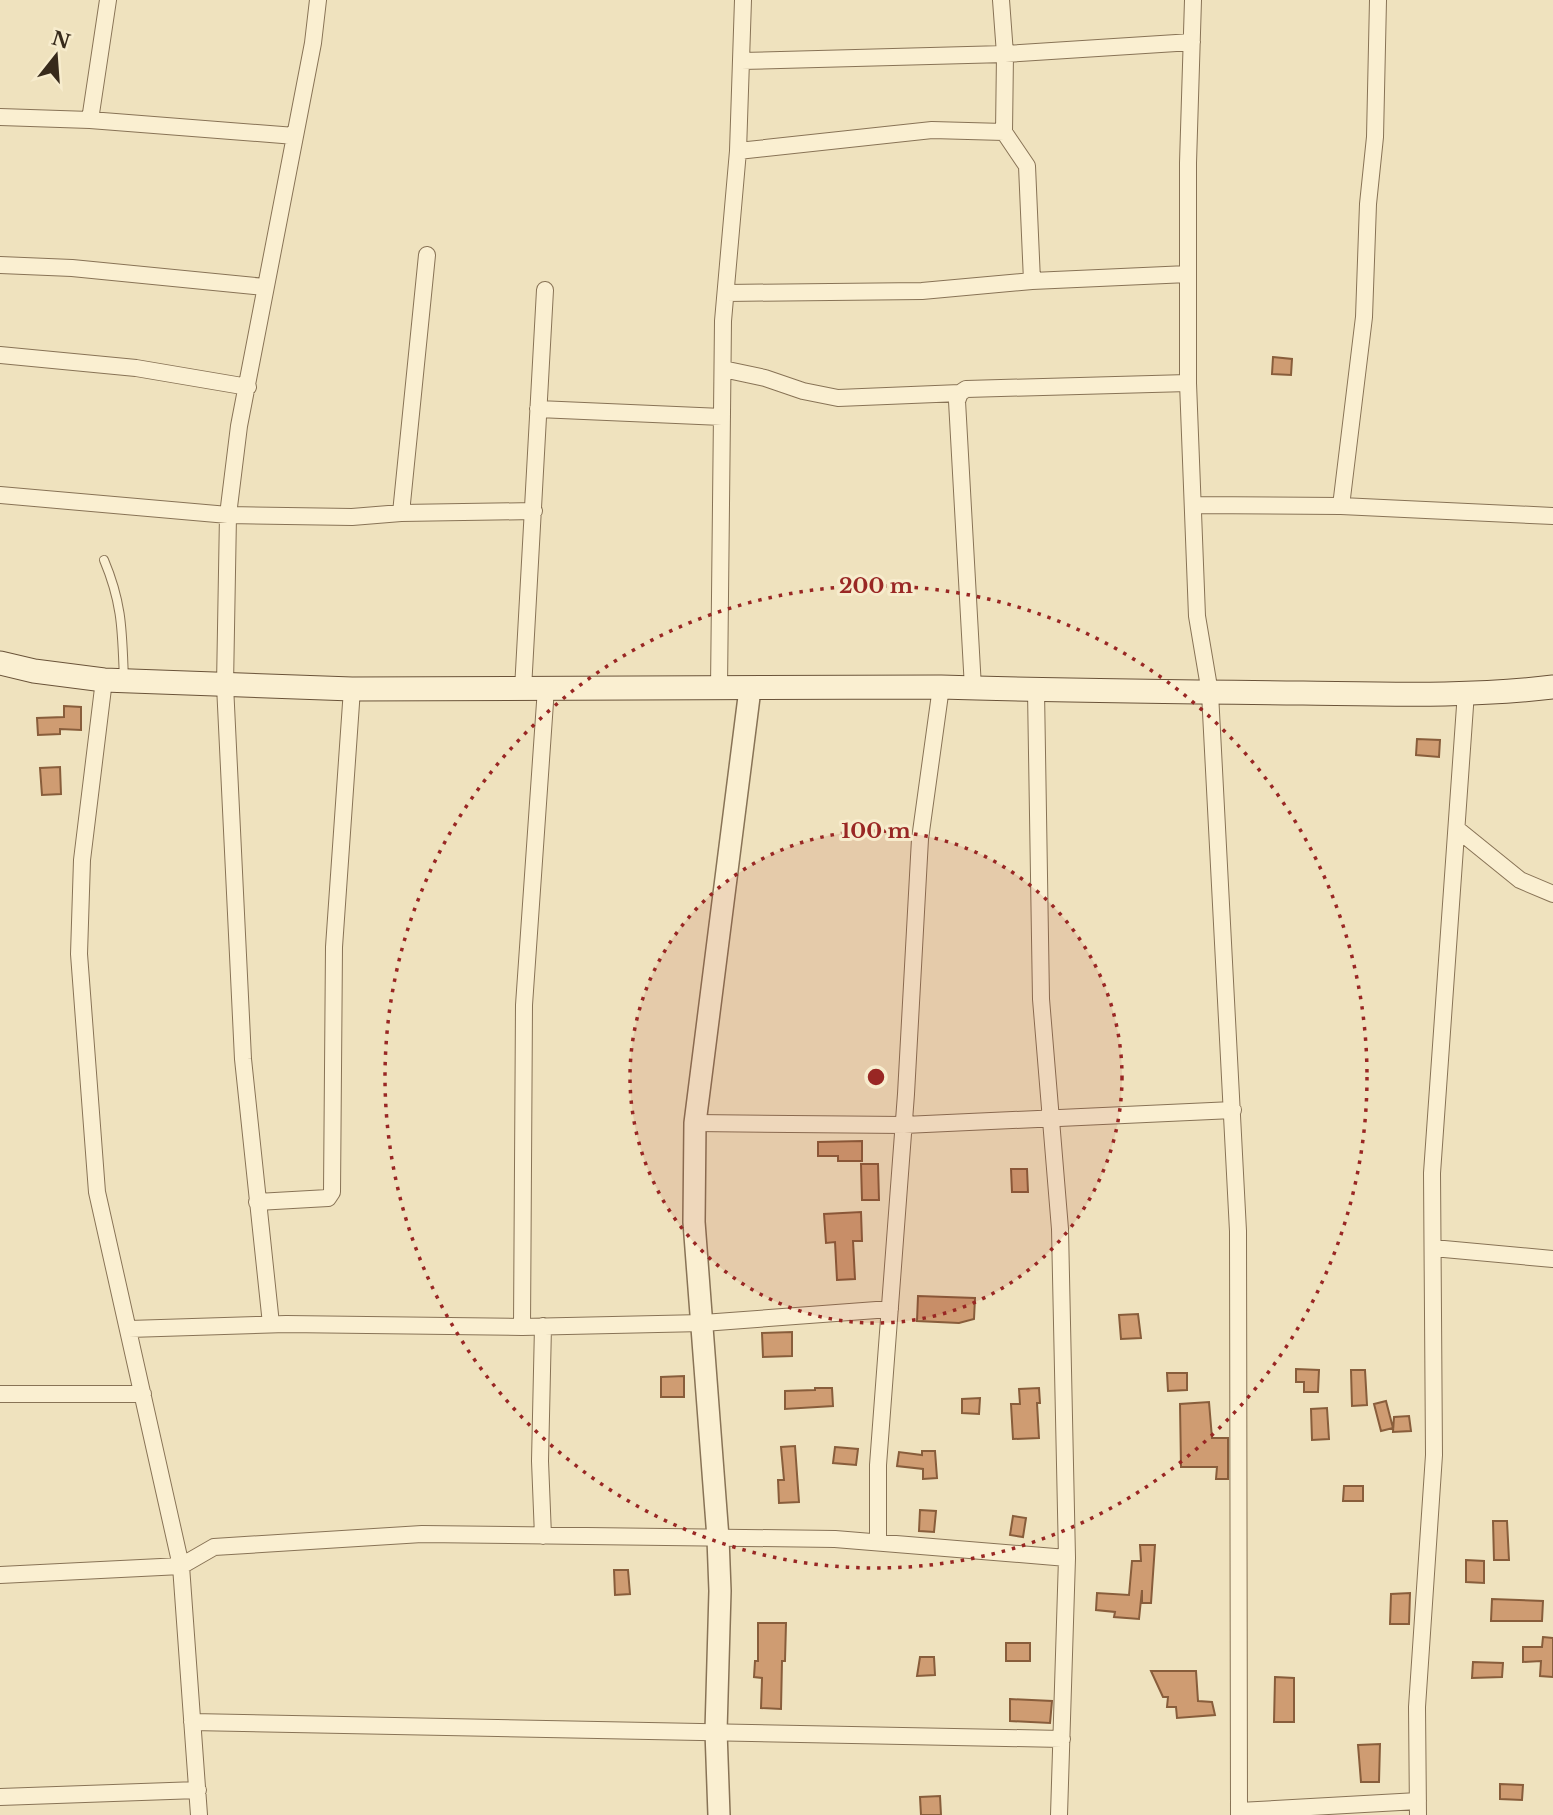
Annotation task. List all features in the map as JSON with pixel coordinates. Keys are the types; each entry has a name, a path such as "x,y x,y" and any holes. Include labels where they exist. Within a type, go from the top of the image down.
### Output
{"main road":[{"path":"0,663 34,671 114,681 352,689 941,687 1210,693 1466,692 1522,691 1553,687"}],"street":[{"path":"90,120 108,0"},
{"path":"271,1324 243,1059 225,685 228,515 239,426 313,43 318,0"},
{"path":"719,688 723,369 726,293 738,151 743,0"},
{"path":"1001,0 1005,54 1004,132 1027,166 1032,281"},
{"path":"1193,0 1188,383 1197,616 1210,693 1238,1231 1239,1813 1418,1808 1417,1707 1434,1455 1432,1173 1466,692"},
{"path":"1341,506 1364,317 1368,204 1375,137 1378,0"},
{"path":"741,61 1005,54 1192,42"},
{"path":"0,117 90,120 295,136"},
{"path":"738,151 932,130 1004,132"},
{"path":"401,513 426,255"},
{"path":"0,265 72,268 265,287"},
{"path":"726,293 922,291 1032,281 1188,274"},
{"path":"523,689 545,290"},
{"path":"0,355 136,368 248,387"},
{"path":"723,369 838,398 960,393 966,389 1188,383"},
{"path":"960,393 957,401 973,688"},
{"path":"538,409 722,417"},
{"path":"0,495 228,515 352,517 401,513 534,511"},
{"path":"1193,505 1341,506 1553,516"},
{"path":"114,681 82,860 79,954 97,1192 181,1566 199,1815"},
{"path":"878,1542 878,1465 904,1125 920,839 941,687"},
{"path":"522,1327 524,1005 546,688"},
{"path":"257,1202 328,1198 332,1192 334,947 352,689"},
{"path":"719,1815 716,1731 720,1591 694,1222 695,1123 750,689"},
{"path":"1036,691 1041,999 1059,1229 1067,1558 1059,1815"},
{"path":"1457,829 1520,880 1553,894"},
{"path":"695,1123 904,1125 1233,1110"},
{"path":"1433,1248 1553,1259"},
{"path":"129,1329 271,1324 522,1327 702,1324 890,1309"},
{"path":"543,1326 540,1461 543,1536"},
{"path":"0,1394 143,1394"},
{"path":"0,1576 181,1566 214,1547 422,1534 835,1539 1067,1558"},
{"path":"192,1722 1062,1740"},
{"path":"0,1797 198,1790"}],"lane":[{"path":"104,560 114,584 122,619 114,681"}],"building":[{"path":"1273,357 1292,359 1291,375 1272,374"},
{"path":"64,706 81,707 81,730 60,729 60,734 38,735 37,718 64,717"},
{"path":"1417,739 1440,740 1439,757 1416,755"},
{"path":"60,767 61,794 42,795 40,768"},
{"path":"862,1141 862,1161 838,1161 838,1156 818,1156 818,1142"},
{"path":"861,1164 878,1164 879,1200 862,1200"},
{"path":"1011,1169 1027,1169 1028,1192 1012,1192"},
{"path":"861,1212 862,1241 853,1241 855,1279 837,1280 835,1242 826,1243 824,1214"},
{"path":"918,1296 975,1298 974,1319 959,1323 917,1321"},
{"path":"1138,1314 1141,1338 1121,1339 1119,1315"},
{"path":"792,1332 792,1356 763,1357 762,1333"},
{"path":"1296,1369 1319,1370 1318,1392 1304,1392 1304,1382 1296,1382"},
{"path":"1351,1370 1365,1370 1367,1405 1352,1406"},
{"path":"1167,1373 1187,1373 1187,1390 1168,1391"},
{"path":"684,1376 684,1397 661,1397 661,1377"},
{"path":"832,1388 833,1406 785,1409 785,1391"},
{"path":"1039,1388 1039,1438 1013,1439 1011,1404 1020,1404 1019,1389"},
{"path":"980,1398 979,1414 962,1413 962,1399"},
{"path":"1386,1401 1393,1428 1381,1431 1374,1404"},
{"path":"1209,1402 1212,1438 1228,1438 1228,1479 1216,1479 1217,1467 1181,1467 1180,1404"},
{"path":"1327,1408 1329,1439 1312,1440 1311,1409"},
{"path":"1409,1416 1411,1431 1393,1432 1394,1417"},
{"path":"795,1446 799,1502 779,1503 778,1480 784,1480 781,1447"},
{"path":"835,1447 858,1449 856,1465 833,1463"},
{"path":"922,1451 935,1451 937,1478 923,1479 923,1469 897,1466 899,1452 922,1455"},
{"path":"1344,1486 1363,1486 1363,1501 1343,1501"},
{"path":"920,1510 936,1511 934,1532 919,1531"},
{"path":"1013,1516 1026,1518 1023,1537 1010,1535"},
{"path":"1493,1521 1507,1521 1509,1560 1494,1560"},
{"path":"1140,1545 1155,1545 1151,1603 1142,1603 1142,1590 1139,1619 1114,1617 1115,1612 1096,1610 1097,1593 1129,1595 1132,1561 1141,1561"},
{"path":"1466,1560 1484,1561 1484,1583 1466,1582"},
{"path":"614,1570 628,1570 630,1594 615,1595"},
{"path":"1410,1593 1409,1624 1390,1624 1391,1594"},
{"path":"1492,1599 1543,1601 1542,1621 1491,1621"},
{"path":"758,1623 786,1623 781,1709 761,1708 762,1678 754,1677 755,1661 758,1661"},
{"path":"1543,1637 1553,1638 1553,1677 1540,1676 1541,1661 1523,1662 1523,1647 1542,1647"},
{"path":"1006,1643 1030,1643 1030,1661 1006,1661"},
{"path":"920,1657 934,1657 935,1675 917,1676"},
{"path":"1473,1662 1503,1663 1502,1677 1472,1678"},
{"path":"1151,1671 1196,1671 1198,1701 1212,1702 1215,1715 1177,1718 1176,1707 1167,1707 1168,1697 1163,1697"},
{"path":"1275,1677 1294,1678 1294,1722 1274,1722"},
{"path":"1010,1699 1052,1701 1050,1723 1010,1721"},
{"path":"1380,1744 1379,1782 1361,1782 1358,1745"},
{"path":"1500,1784 1523,1785 1522,1800 1500,1799"},
{"path":"940,1796 941,1815 921,1815 920,1797"}]}
